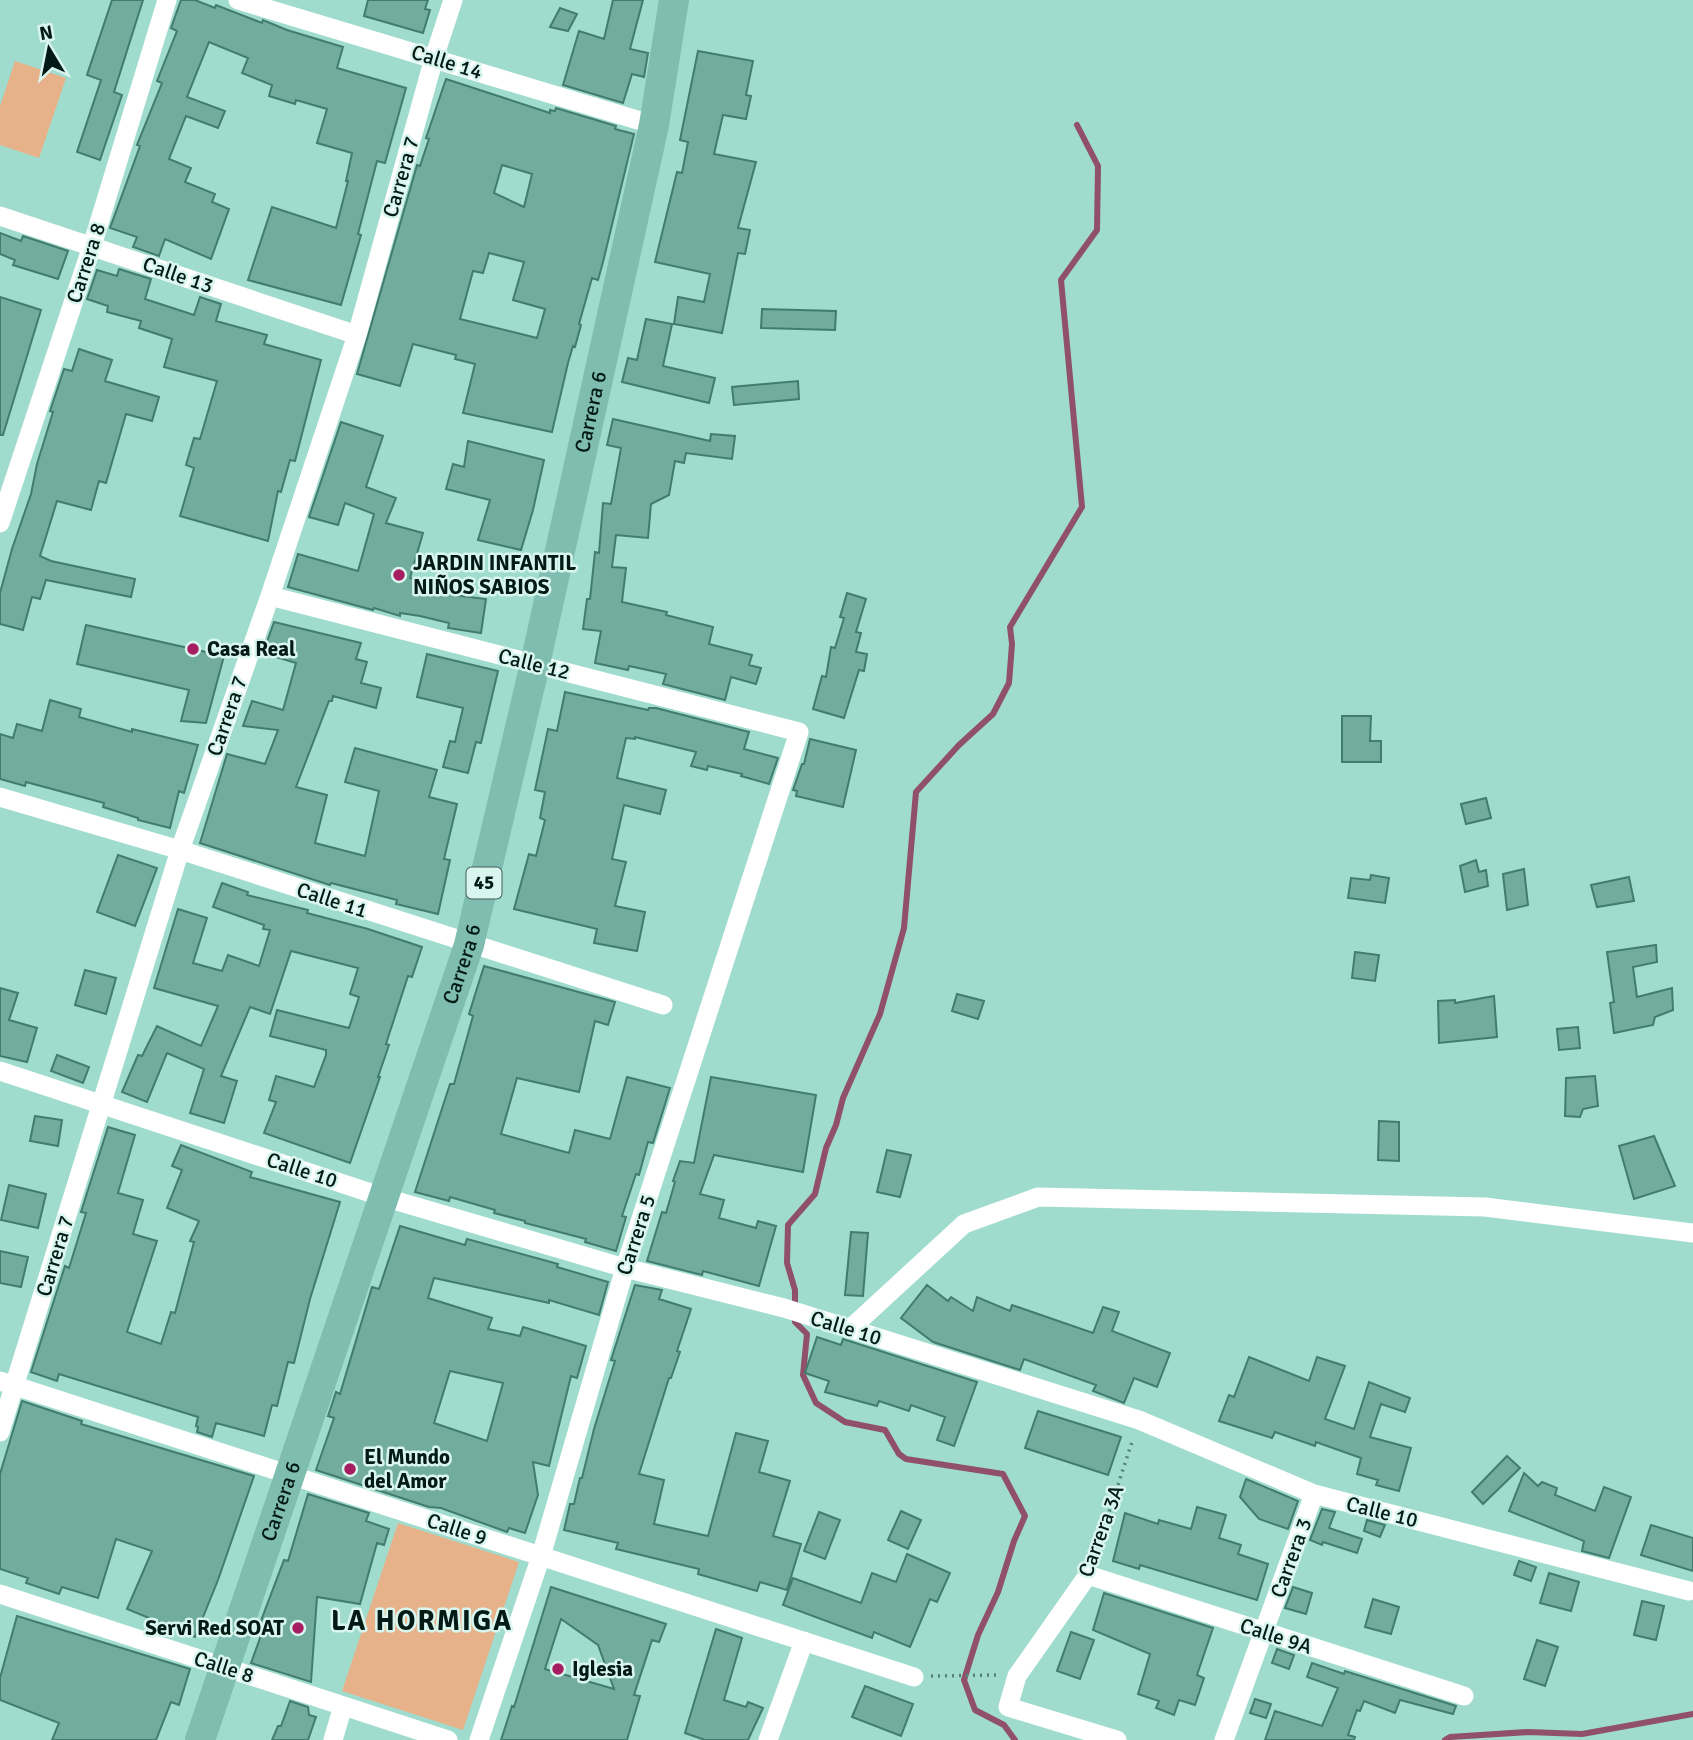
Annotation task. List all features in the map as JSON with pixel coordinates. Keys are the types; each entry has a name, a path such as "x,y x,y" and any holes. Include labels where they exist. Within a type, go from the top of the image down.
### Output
{"main road":[{"name":"Carrera 6","path":"200,1740 469,945 535,664 654,125 674,0"}],"street":[{"name":"Carrera 8","path":"0,523 92,246 167,0"},
{"name":"Calle 14","path":"238,0 654,125"},
{"name":"Carrera 7","path":"0,1432 8,1383 101,1104 180,850 270,596 357,335 434,58 453,0"},
{"name":"Calle 13","path":"0,216 357,335"},
{"name":"Calle 12","path":"270,596 799,732"},
{"name":"Carrera 5","path":"479,1740 541,1556 625,1268 799,732"},
{"name":"Calle 11","path":"0,797 180,850 663,1006"},
{"name":"Calle 10","path":"0,1071 383,1197 625,1268 783,1308 1139,1420 1314,1494 1689,1591"},
{"path":"850,1329 964,1224 1038,1197 1485,1207 1693,1233"},
{"name":"Calle 9","path":"8,1383 914,1676"},
{"name":"Carrera 3","path":"1224,1740 1314,1494"},
{"name":"Calle 9A","path":"1088,1575 1464,1696"},
{"name":"Carrera 3A","path":"1088,1575 1017,1676 1008,1707 1117,1740"},
{"name":"Calle 8","path":"0,1594 448,1740"},
{"path":"768,1740 804,1641"},
{"path":"332,1740 343,1706"}],"path":[{"name":"Carrera 3A","path":"1088,1575 1139,1420"},
{"path":"914,1676 1017,1676"}],"shaded area":[{"path":"15,61 66,78 39,158 0,145 0,106"},
{"path":"398,1523 519,1562 463,1730 342,1691"}],"building":[{"path":"112,0 143,0 114,92 122,95 100,160 77,152 101,80 87,75"},
{"path":"181,0 195,0 215,8 216,5 262,23 263,20 343,47 337,68 406,88 385,163 377,161 358,234 361,235 341,305 248,280 272,207 336,228 352,153 317,143 327,109 296,100 295,104 269,96 272,85 242,73 248,58 209,42 187,97 225,111 218,128 186,116 169,159 191,168 185,182 215,194 212,202 229,209 211,259 165,239 159,256 133,247 137,237 110,228 140,146 137,145 162,83 157,81 177,31 171,28"},
{"path":"368,0 428,0 425,9 430,10 423,33 364,16"},
{"path":"613,0 643,0 630,49 648,53 644,77 632,74 623,103 563,85 579,31 604,39"},
{"path":"560,8 577,14 568,31 550,27"},
{"path":"698,51 753,61 746,95 751,96 746,119 723,115 714,154 756,162 738,228 750,230 745,254 738,253 722,333 674,324 678,297 704,302 710,274 655,262 677,172 682,173 688,142 680,140"},
{"path":"446,79 550,113 550,110 555,111 556,108 634,134 603,262 598,280 592,278 552,432 463,413 475,364 455,359 456,355 413,344 400,386 357,374 417,165 420,166 429,139 426,138","holes":["502,165 532,174 524,207 494,193","489,253 524,262 513,300 545,309 537,338 460,319 473,271 483,273"]},
{"path":"0,233 21,241 23,236 68,251 58,279 13,265 15,260 0,254"},
{"path":"119,269 151,279 145,299 194,315 200,297 221,304 216,321 267,335 264,344 321,360 295,461 290,460 281,492 278,491 268,541 180,516 194,468 186,465 194,438 200,439 217,381 164,367 172,339 139,328 141,321 107,312 108,306 87,299 97,270 117,276"},
{"path":"0,297 41,310 3,435 0,435"},
{"path":"762,309 836,311 835,330 761,328"},
{"path":"646,319 672,324 663,366 715,378 709,403 622,382 628,358 637,360"},
{"path":"79,349 112,360 105,381 159,397 152,421 126,414 106,483 99,481 91,510 57,501 40,556 51,561 135,579 131,597 46,580 40,599 32,597 23,630 0,624 0,593 31,494 53,412 50,411 64,369 72,371"},
{"path":"798,381 799,399 734,405 732,387"},
{"path":"613,419 710,441 711,434 735,436 732,459 686,453 684,463 675,461 669,495 651,504 648,538 616,535 612,567 626,568 622,602 667,612 666,615 713,627 709,644 752,655 749,665 761,668 756,684 731,677 725,700 663,684 666,674 629,666 628,670 595,663 601,631 583,629 587,599 590,599 595,552 599,553 603,503 611,504 621,448 607,445"},
{"path":"341,422 383,436 366,487 396,498 386,523 423,533 410,578 453,595 486,599 481,633 448,628 449,623 400,613 400,616 374,608 373,610 288,587 298,554 358,571 374,514 345,503 338,525 309,517"},
{"path":"468,441 544,460 521,550 478,540 490,500 446,489 453,464 464,467"},
{"path":"847,593 866,599 856,632 861,633 856,652 867,654 864,671 859,670 844,718 813,709 822,676 826,677 831,647 835,648 844,618 840,617"},
{"path":"274,622 361,643 356,659 367,662 361,683 381,688 376,708 333,696 332,701 329,701 296,787 327,795 315,843 365,856 379,791 345,782 355,748 437,770 429,797 457,804 444,859 450,860 438,914 396,904 397,900 331,883 330,885 200,843 227,754 265,764 278,730 243,726 252,701 283,710 296,663 263,653"},
{"path":"86,625 224,656 206,723 181,721 189,690 77,664"},
{"path":"427,654 498,671 481,743 476,742 468,773 443,767 450,741 455,742 463,708 417,697"},
{"path":"565,692 648,710 656,708 749,732 744,749 778,758 769,784 708,766 707,770 691,766 696,752 635,737 626,738 617,778 666,790 660,814 624,805 612,859 626,862 615,906 645,912 637,951 594,943 597,929 514,909 529,854 536,856 545,820 540,818 545,792 535,790 548,729 557,731"},
{"path":"50,700 81,709 79,717 132,732 132,729 198,745 184,793 179,791 170,828 103,807 104,803 26,782 25,786 0,779 0,734 13,738 17,724 42,731"},
{"path":"1342,716 1371,716 1370,741 1381,741 1381,762 1342,762"},
{"path":"810,739 856,750 843,807 796,796 797,791 793,790 804,764"},
{"path":"1486,798 1491,818 1466,824 1461,804"},
{"path":"118,855 157,868 135,926 97,912"},
{"path":"1476,860 1479,872 1486,870 1488,886 1465,892 1460,866"},
{"path":"1524,869 1528,905 1507,910 1503,874"},
{"path":"1371,875 1389,878 1385,903 1348,898 1351,878 1370,880"},
{"path":"1629,877 1634,901 1597,907 1591,885"},
{"path":"222,883 248,892 247,895 308,910 307,913 422,947 412,977 408,976 386,1044 389,1045 380,1077 350,1163 264,1133 276,1102 269,1100 276,1076 314,1087 326,1055 326,1050 270,1036 277,1010 349,1028 359,997 350,994 358,968 291,951 270,1014 250,1007 221,1076 237,1081 224,1123 190,1113 204,1069 167,1053 147,1102 122,1092 138,1055 142,1056 157,1026 201,1046 218,1006 154,988 178,909 207,918 193,963 222,971 228,955 259,966 270,930 263,929 264,925 213,907"},
{"path":"1656,945 1657,962 1633,967 1637,997 1672,988 1673,1010 1655,1017 1653,1025 1614,1033 1610,1003 1614,1002 1607,952"},
{"path":"1355,952 1379,955 1375,981 1352,978"},
{"path":"484,966 615,1002 608,1025 595,1021 579,1092 517,1078 501,1134 569,1153 575,1130 610,1139 627,1077 670,1088 653,1143 648,1142 639,1175 636,1174 622,1216 626,1217 616,1251 585,1242 586,1239 494,1213 495,1210 450,1197 449,1201 415,1192 450,1084 454,1084 473,1016 469,1014"},
{"path":"85,970 116,978 106,1014 75,1005"},
{"path":"0,988 18,993 9,1020 37,1028 27,1062 0,1056"},
{"path":"957,994 984,1001 978,1019 952,1011"},
{"path":"1494,996 1497,1037 1439,1043 1438,1001 1455,1000 1455,1003"},
{"path":"1578,1027 1580,1048 1559,1050 1557,1029"},
{"path":"57,1055 89,1067 83,1083 51,1071"},
{"path":"1595,1076 1598,1106 1583,1109 1580,1117 1565,1116 1566,1078"},
{"path":"711,1077 816,1095 803,1172 714,1155 700,1194 724,1200 719,1218 756,1228 758,1221 776,1226 759,1286 703,1271 702,1275 647,1261 662,1212 666,1213 680,1161 694,1163"},
{"path":"35,1116 62,1120 58,1146 30,1141"},
{"path":"1379,1121 1399,1122 1399,1161 1378,1160"},
{"path":"108,1127 135,1135 118,1193 143,1200 133,1234 157,1241 127,1332 161,1344 171,1312 175,1313 194,1242 190,1241 199,1221 167,1208 182,1170 172,1166 181,1145 252,1172 250,1177 340,1202 310,1299 294,1363 288,1362 277,1406 272,1405 264,1436 216,1423 212,1437 197,1432 198,1417 59,1374 57,1381 31,1372 65,1266 69,1268 86,1213 81,1212"},
{"path":"1654,1136 1675,1186 1634,1199 1619,1146"},
{"path":"887,1150 911,1155 900,1197 877,1192"},
{"path":"9,1185 46,1194 38,1228 1,1220"},
{"path":"400,1226 465,1245 467,1239 558,1264 557,1267 608,1282 599,1315 549,1300 549,1303 434,1278 428,1298 492,1318 488,1329 520,1336 523,1327 586,1346 577,1378 571,1376 549,1466 533,1462 538,1495 525,1533 509,1528 507,1532 441,1508 429,1507 316,1470 334,1418 328,1416 336,1392 340,1394 372,1287 379,1289","holes":["450,1371 503,1383 487,1441 434,1423"]},
{"path":"851,1232 868,1233 863,1296 845,1295"},
{"path":"0,1251 28,1257 21,1287 0,1283"},
{"path":"635,1285 662,1290 659,1299 691,1309 677,1351 680,1352 669,1378 639,1474 664,1480 654,1524 708,1536 736,1433 768,1441 759,1472 790,1481 773,1536 801,1544 787,1590 760,1582 757,1591 698,1574 699,1569 616,1549 618,1543 564,1530 570,1504 574,1504 582,1478 615,1361 611,1360"},
{"path":"927,1285 948,1301 951,1297 973,1311 977,1297 1010,1311 1012,1305 1093,1333 1103,1307 1119,1312 1112,1331 1170,1353 1157,1387 1134,1378 1124,1403 1093,1391 1096,1385 1024,1359 1020,1370 933,1342 901,1318"},
{"path":"817,1337 841,1345 843,1339 977,1382 954,1446 937,1440 945,1417 911,1405 909,1411 879,1401 877,1406 825,1392 829,1381 805,1373"},
{"path":"1249,1357 1309,1381 1317,1357 1345,1366 1325,1419 1354,1429 1369,1382 1410,1398 1405,1412 1381,1404 1370,1437 1411,1448 1399,1491 1376,1485 1378,1480 1357,1474 1361,1458 1316,1442 1315,1446 1275,1432 1272,1438 1219,1421 1229,1395 1234,1397"},
{"path":"22,1401 82,1421 81,1424 254,1476 195,1637 127,1609 152,1551 116,1539 98,1598 62,1587 59,1594 26,1583 28,1578 0,1569 0,1474"},
{"path":"1038,1411 1121,1437 1108,1475 1025,1448"},
{"path":"1507,1456 1520,1468 1483,1504 1472,1492"},
{"path":"1524,1473 1538,1486 1542,1482 1557,1488 1555,1495 1595,1511 1604,1487 1631,1497 1609,1558 1582,1551 1584,1541 1509,1511"},
{"path":"1246,1479 1298,1501 1288,1529 1259,1519 1240,1497"},
{"path":"308,1494 369,1513 366,1521 389,1529 384,1545 377,1543 360,1604 317,1597 311,1682 251,1663 264,1627 259,1626 284,1560 288,1561"},
{"path":"1197,1507 1226,1515 1219,1538 1241,1545 1238,1554 1268,1564 1257,1600 1140,1565 1139,1569 1113,1561 1125,1513 1158,1524 1159,1520 1191,1529"},
{"path":"1322,1509 1335,1512 1329,1528 1362,1539 1357,1553 1310,1540"},
{"path":"901,1511 921,1520 908,1549 888,1540"},
{"path":"819,1512 840,1520 825,1559 804,1551"},
{"path":"1367,1520 1385,1525 1380,1537 1364,1531"},
{"path":"1651,1525 1693,1538 1693,1571 1641,1555"},
{"path":"907,1554 950,1573 937,1602 930,1599 910,1647 874,1632 872,1638 783,1605 793,1578 861,1603 872,1573 896,1582"},
{"path":"1519,1561 1536,1567 1531,1581 1514,1575"},
{"path":"1549,1573 1579,1582 1571,1611 1540,1603"},
{"path":"551,1587 666,1624 659,1642 652,1640 634,1695 640,1696 627,1740 501,1740 512,1706 514,1707","holes":["561,1619 598,1645 614,1689 545,1669"]},
{"path":"1293,1587 1312,1593 1306,1614 1285,1608"},
{"path":"1104,1593 1213,1628 1197,1675 1204,1678 1195,1705 1179,1700 1174,1715 1156,1708 1159,1701 1138,1694 1150,1654 1093,1630"},
{"path":"1373,1599 1399,1607 1391,1634 1365,1627"},
{"path":"1642,1601 1664,1606 1656,1640 1634,1635"},
{"path":"17,1616 190,1669 179,1705 171,1702 156,1740 52,1740 59,1723 0,1700 0,1678"},
{"path":"716,1629 742,1638 724,1700 746,1707 748,1702 763,1708 748,1740 705,1740 685,1733"},
{"path":"1071,1632 1094,1640 1080,1679 1057,1671"},
{"path":"1537,1640 1558,1647 1545,1686 1524,1679"},
{"path":"1277,1649 1294,1655 1289,1669 1272,1663"},
{"path":"1312,1663 1456,1706 1453,1714 1400,1700 1395,1713 1364,1701 1360,1711 1357,1710 1348,1735 1355,1737 1354,1740 1265,1740 1275,1711 1322,1726 1338,1688 1307,1677"},
{"path":"865,1686 913,1704 901,1736 852,1717"},
{"path":"1255,1699 1271,1704 1266,1718 1250,1713"},
{"path":"290,1701 308,1707 309,1715 316,1717 308,1740 272,1740 278,1726 281,1726"}],"waterway":[{"path":"1015,1740 1004,1725 975,1710 964,1680 978,1635 998,1592 1025,1516 1003,1474 906,1459 899,1454 885,1430 845,1422 816,1403 803,1375 807,1334 795,1322 795,1290 787,1263 788,1225 815,1194 826,1148 843,1098 880,1014 904,928 916,792 959,745 993,714 1009,683 1012,644 1010,627 1082,507 1061,280 1097,230 1098,166 1077,125"},
{"path":"1445,1740 1450,1737 1528,1732 1582,1734 1693,1714"}],"place":[{"name":"JARDIN INFANTIL NIÑOS SABIOS","path":"399,575"},
{"name":"Casa Real","path":"193,649"},
{"name":"El Mundo del Amor","path":"350,1469"},
{"name":"Servi Red SOAT","path":"298,1628"},
{"name":"Iglesia","path":"558,1669"}],"district":[{"name":"LA HORMIGA","path":"422,1621"}]}
